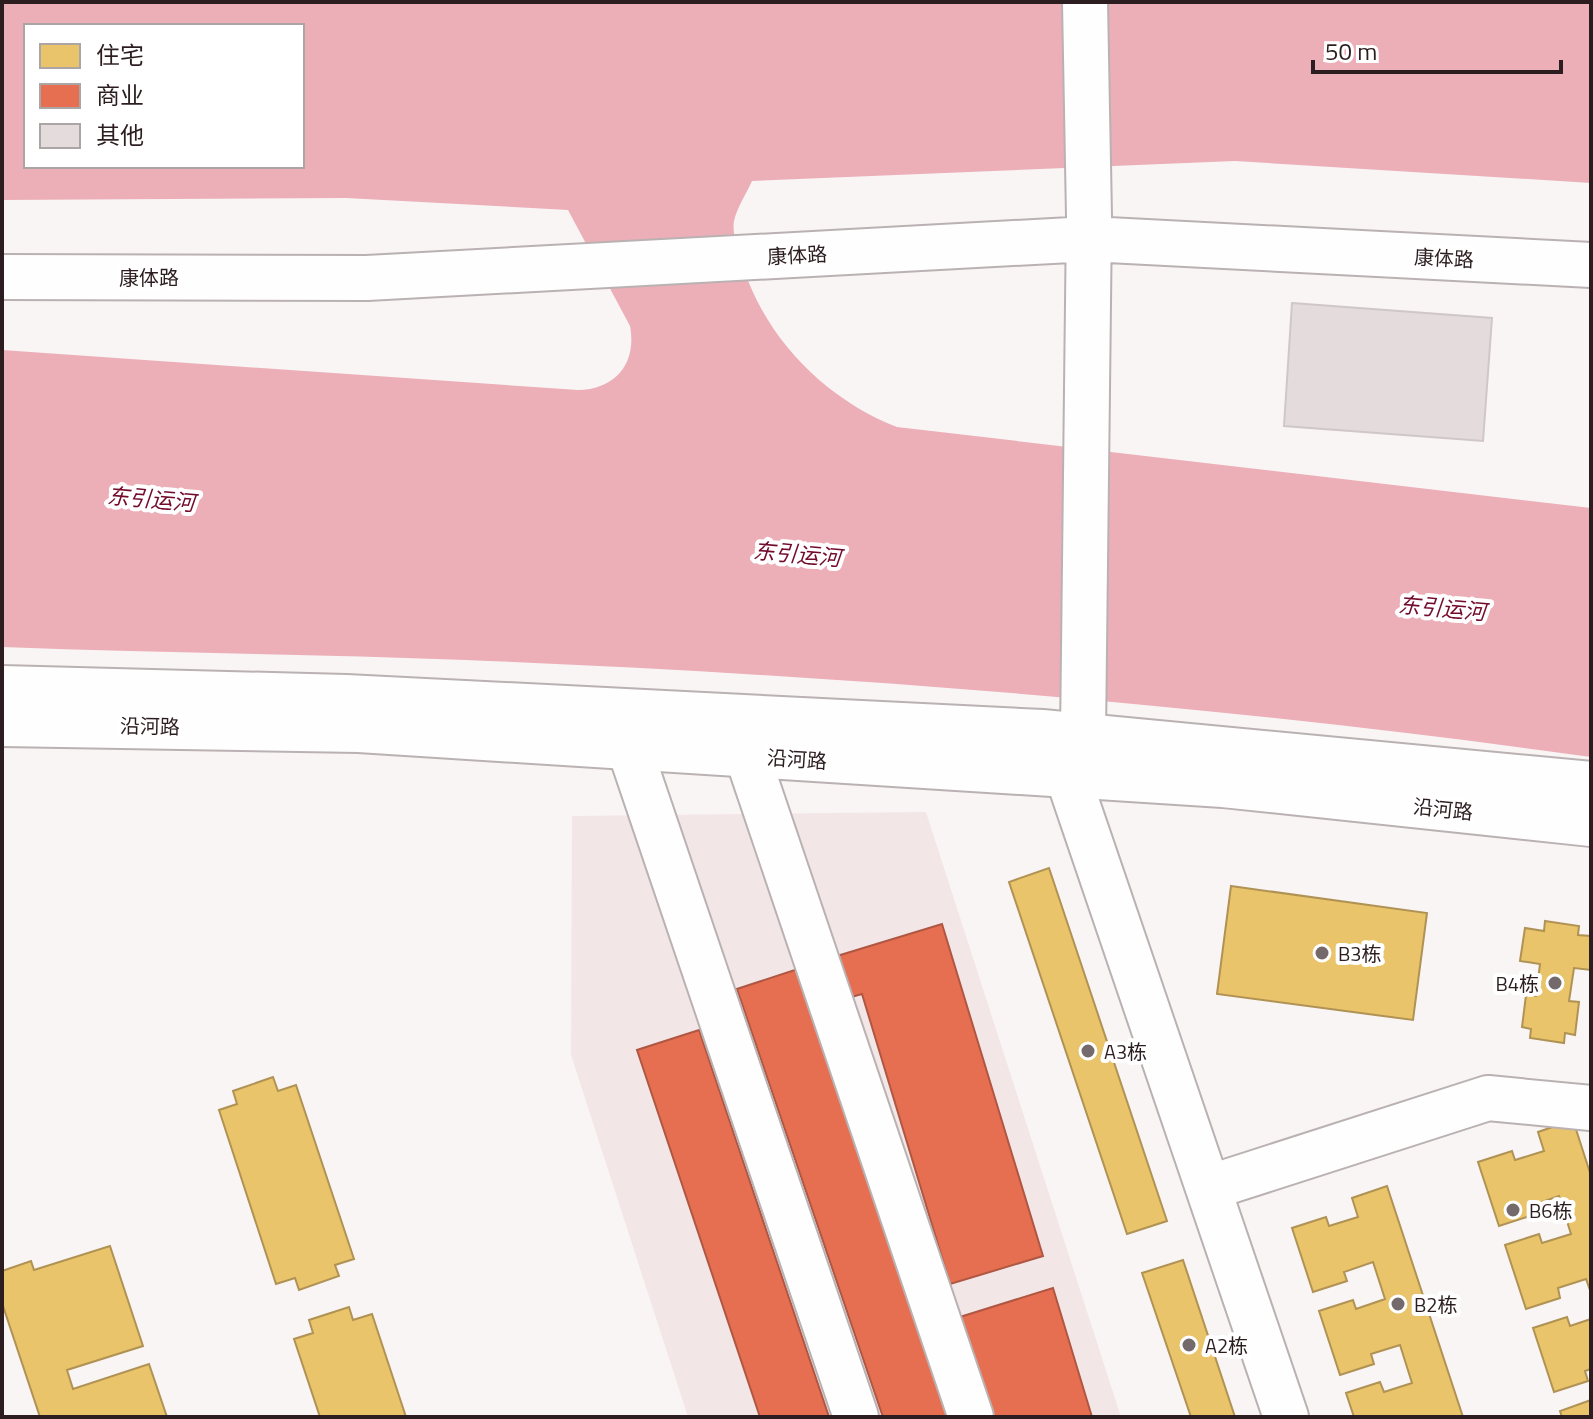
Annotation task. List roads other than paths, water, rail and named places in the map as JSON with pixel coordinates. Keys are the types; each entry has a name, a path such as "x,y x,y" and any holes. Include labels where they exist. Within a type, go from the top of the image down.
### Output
{"street":[{"path":"1085,2 1089,224 1083,726 1068,777 1286,1417"},
{"name":"康体路","path":"2,277 367,278 784,255 1089,224 1591,265"},
{"name":"沿河路","path":"2,688 1083,726 1591,784"},
{"name":"沿河路","path":"2,724 359,730 1223,785 1591,824"},
{"path":"629,747 856,1417"},
{"path":"747,755 971,1417"},
{"path":"1208,1188 1488,1098 1591,1108"}],"water":[{"name":"东引运河","path":"2,2 1591,2 1591,183 1235,161 752,181 737,211 734,234 750,286 763,312 799,360 844,399 897,427 1591,508 1591,757 1171,707 748,674 466,660 2,647 2,350 578,390 603,385 621,372 630,351 630,326 568,210 346,198 2,200"}],"place":[{"name":"B3栋","path":"1322,953"},
{"name":"B4栋","path":"1555,983"},
{"name":"A3栋","path":"1088,1051"},
{"name":"B6栋","path":"1513,1210"},
{"name":"B2栋","path":"1398,1304"},
{"name":"A2栋","path":"1189,1345"}]}
